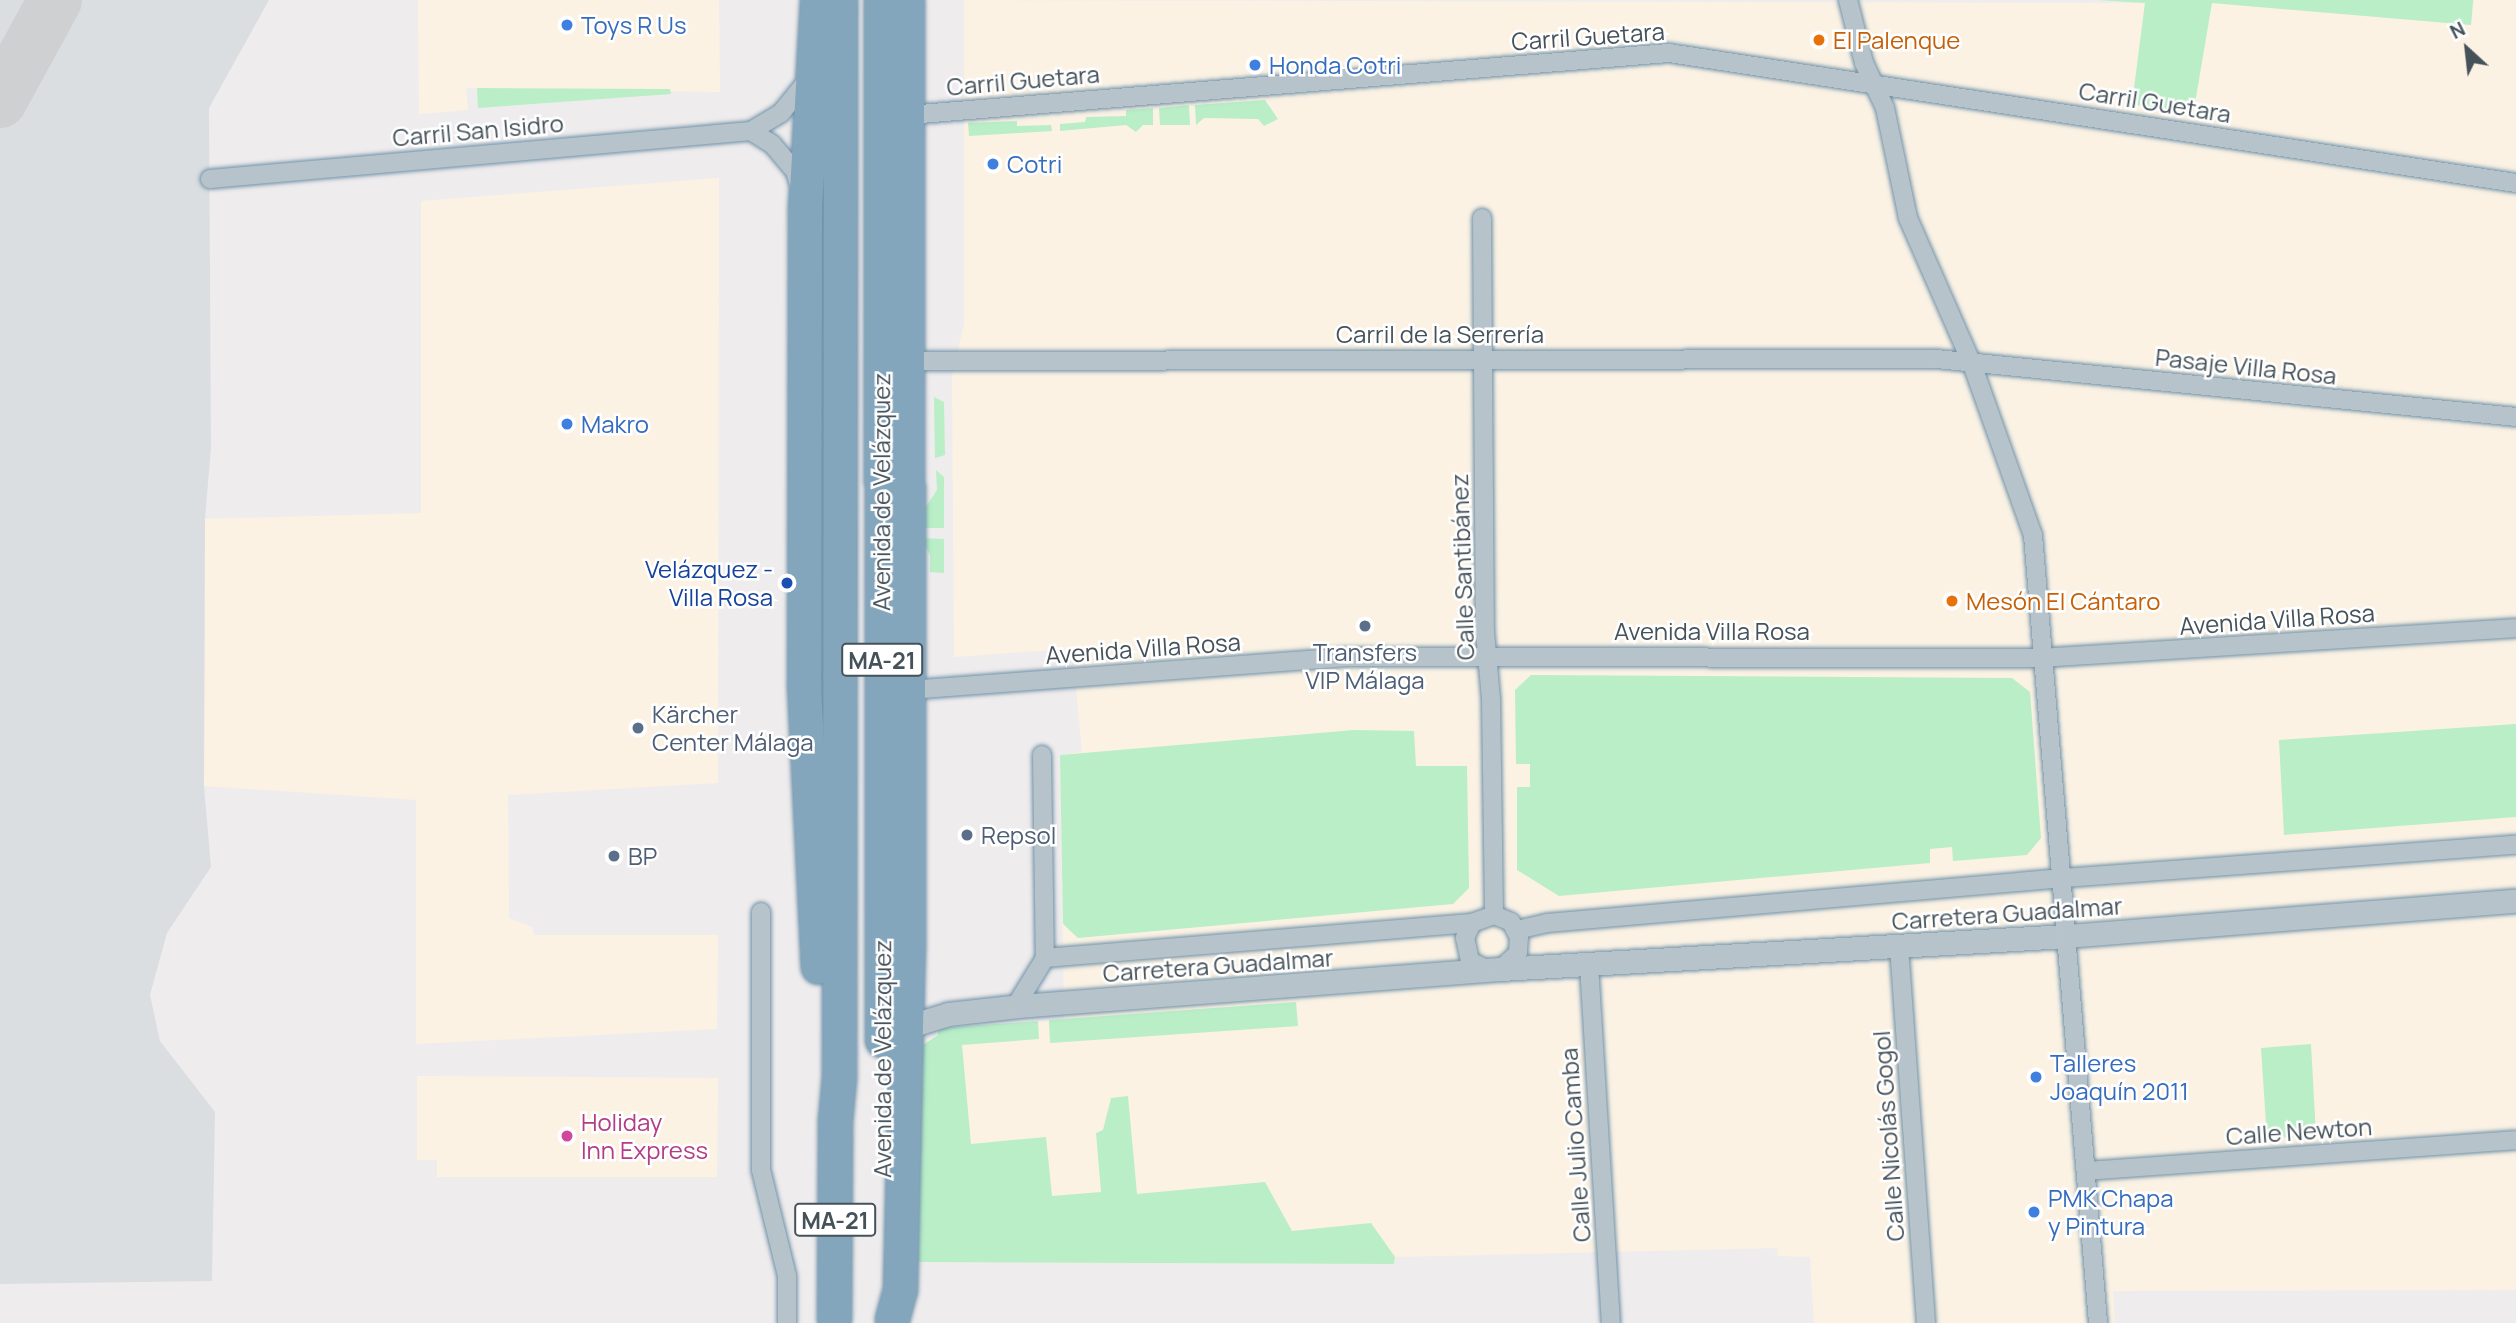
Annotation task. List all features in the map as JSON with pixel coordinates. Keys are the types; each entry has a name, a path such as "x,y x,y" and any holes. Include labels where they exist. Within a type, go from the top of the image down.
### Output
{"highway":[{"path":"817,0 806,206 804,684 821,1081 835,1121"},
{"name":"Avenida de Velázquez","path":"834,1318 835,1121 839,1077 840,0"},
{"name":"Avenida de Velázquez","path":"881,0 888,1319 900,1290 905,1034"},
{"path":"905,1034 908,690 907,0"}],"street":[{"path":"1848,0 1874,84 1885,108 1908,218 1972,364 2034,535 2041,658 2063,878 2098,1323"},
{"name":"Carril Guetara","path":"908,115 1669,53 2516,183"},
{"path":"806,206 795,171 772,144 751,131 781,113 801,93 815,63"},
{"name":"Carril San Isidro","path":"209,178 751,131"},
{"name":"Calle Santibánez","path":"1482,218 1485,632 1490,656 1494,915"},
{"name":"Carril de la Serrería","path":"907,361 1936,359 1972,364"},
{"name":"Pasaje Villa Rosa","path":"1972,364 2516,417"},
{"name":"Avenida Villa Rosa","path":"908,690 1342,657 2041,658 2516,628"},
{"path":"1016,1007 1045,958 1042,755"},
{"path":"1045,958 1472,923 1494,915 1517,930 1547,923 2063,878 2516,845"},
{"name":"Carretera Guadalmar","path":"905,1034 916,1024 948,1014 1016,1007 1497,970 2067,936 2516,901"},
{"path":"761,912 761,1170 788,1276 787,1323"},
{"path":"1472,923 1465,937 1466,953 1476,966 1497,970 1518,953 1517,930"},
{"name":"Calle Nicolás Gogol","path":"1899,946 1926,1323"},
{"name":"Calle Julio Camba","path":"1589,965 1611,1323"},
{"path":"906,984 931,1007 948,1014"},
{"name":"Calle Newton","path":"2086,1171 2516,1140"}],"shaded area":[{"path":"0,0 269,0 209,108 211,448 205,519 204,786 211,867 167,933 150,995 160,1041 215,1112 212,1281 0,1284"},
{"path":"418,0 719,0 720,92 466,88 468,110 419,114"},
{"path":"964,0 2145,3 2132,104 2193,114 2211,3 2471,25 2474,0 2516,0 2516,1290 2113,1291 2115,1323 1814,1323 1810,1257 1778,1256 1777,1248 1395,1257 1394,1264 914,1262 924,1041 938,1035 938,1028 1064,1019 1060,755 1082,752 1073,659 1053,650 954,657 952,376 964,324"},
{"path":"719,178 718,783 508,795 509,918 532,927 534,935 718,935 717,1029 416,1044 416,800 204,786 205,519 421,513 421,201"},
{"name":"Holiday Inn Express","path":"417,1076 718,1078 717,1177 437,1177 437,1160 417,1160"}],"green space":[{"path":"2098,0 2473,0 2471,25 2212,3 2193,115 2132,104 2145,3"},
{"path":"477,88 670,89 671,94 478,108"},
{"path":"1265,100 1278,119 1264,126 1258,119 1204,118 1196,125 1195,105"},
{"path":"1189,105 1190,125 1160,125 1159,108"},
{"path":"1153,108 1153,125 1143,125 1136,132 1126,125 1060,131 1060,124 1085,122 1086,117 1126,116 1126,110"},
{"path":"1017,121 1017,126 1051,125 1052,131 969,136 968,123"},
{"path":"934,397 944,402 945,455 935,458"},
{"path":"936,470 944,477 944,528 917,528 919,517 937,490"},
{"path":"921,538 944,539 944,573 930,572 930,555"},
{"path":"1531,675 2012,678 2030,692 2041,838 2027,855 1953,861 1952,847 1930,849 1930,863 1559,896 1517,870 1517,787 1530,787 1530,764 1516,764 1515,690"},
{"path":"2516,724 2516,817 2284,835 2279,740"},
{"path":"1354,730 1414,731 1416,766 1467,766 1469,888 1453,904 1078,938 1063,924 1060,755"},
{"path":"1296,1002 1298,1026 1050,1043 1049,1020"},
{"path":"1038,1021 1039,1039 962,1045 971,1144 1046,1137 1052,1196 1101,1192 1096,1133 1103,1130 1111,1098 1128,1096 1137,1194 1265,1182 1292,1231 1371,1223 1395,1257 1394,1264 914,1262 915,1050 938,1035 938,1028"},
{"path":"2311,1044 2316,1135 2267,1139 2261,1048"}],"taxiway":[{"path":"0,101 55,0"}],"place":[{"name":"Toys R Us","path":"567,25"},
{"name":"El Palenque","path":"1819,40"},
{"name":"Honda Cotri","path":"1255,65"},
{"name":"Cotri","path":"993,164"},
{"name":"Makro","path":"567,424"},
{"name":"Velázquez - Villa Rosa","path":"787,583"},
{"name":"Mesón El Cántaro","path":"1952,601"},
{"name":"Transfers VIP Málaga","path":"1365,626"},
{"name":"Kärcher Center Málaga","path":"638,728"},
{"name":"Repsol","path":"967,835"},
{"name":"BP","path":"614,856"},
{"name":"Talleres Joaquín 2011","path":"2036,1077"},
{"name":"Holiday Inn Express","path":"567,1136"},
{"name":"PMK Chapa y Pintura","path":"2034,1212"}]}
